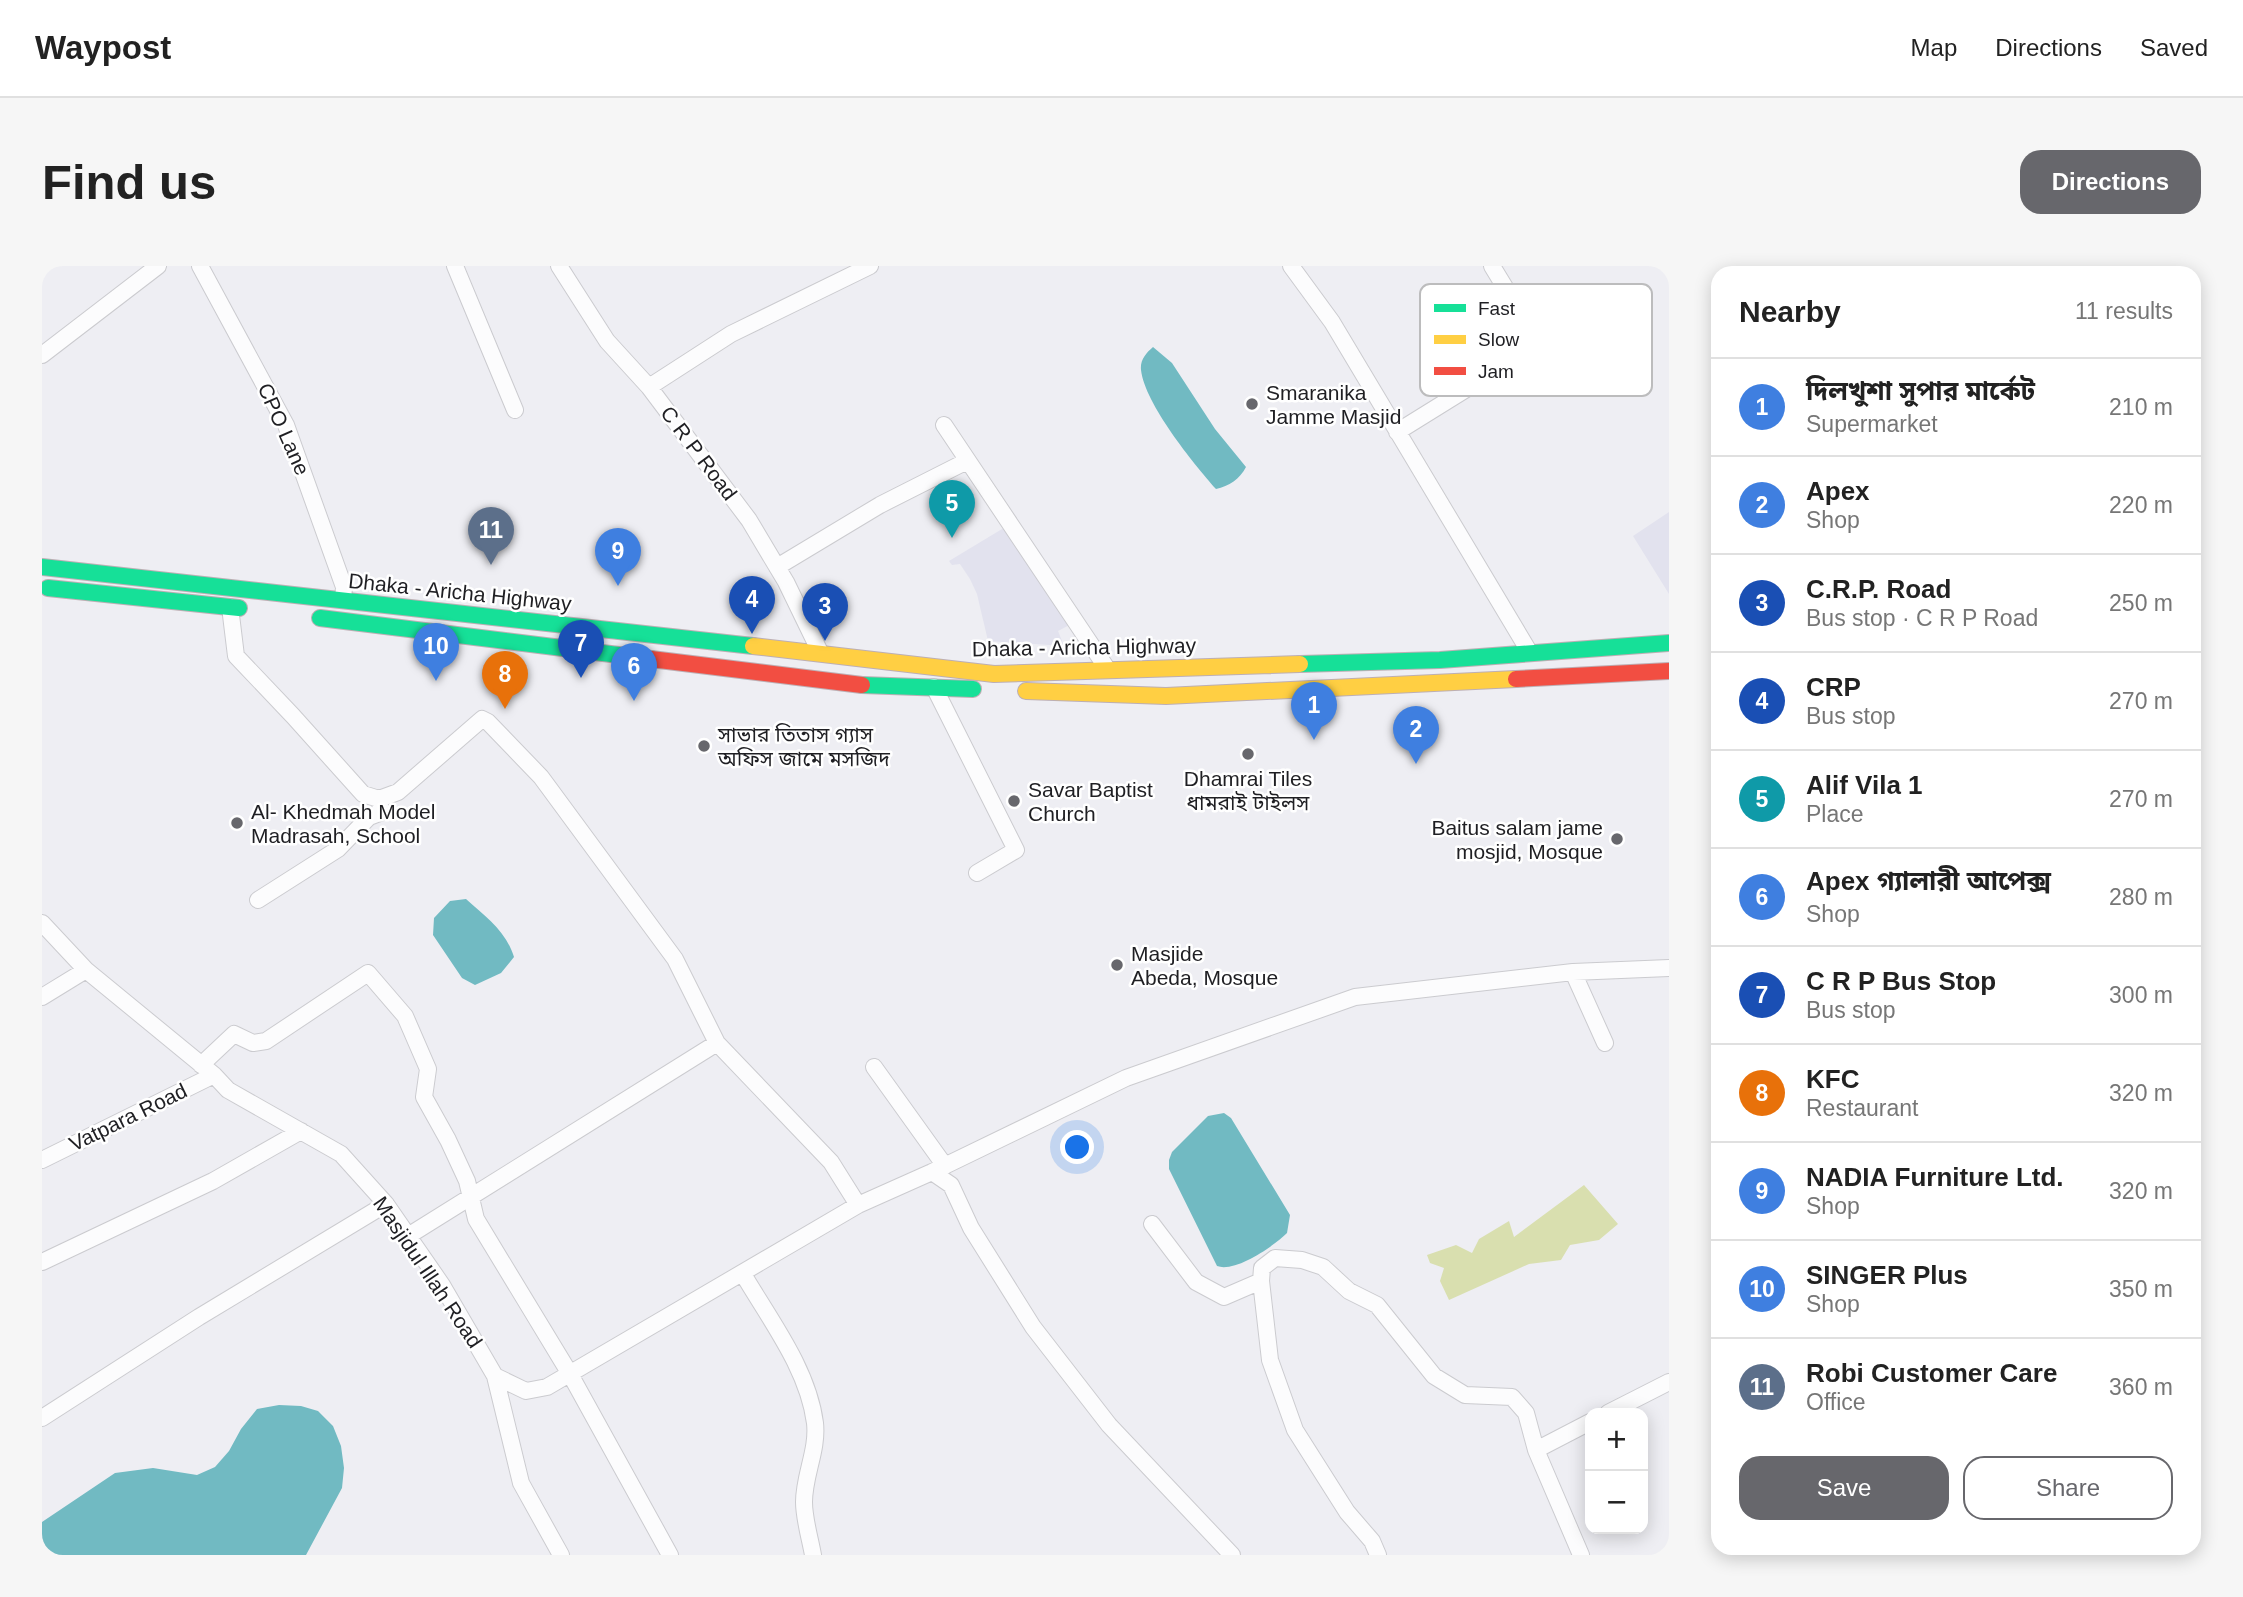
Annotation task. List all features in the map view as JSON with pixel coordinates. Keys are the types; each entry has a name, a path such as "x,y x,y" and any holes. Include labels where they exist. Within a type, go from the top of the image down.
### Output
{"highway":[{"name":"Dhaka - Aricha Highway","path":"42,568 820,652 994,674 1440,660 1669,643"},
{"path":"42,587 258,611"},
{"name":"Dhaka - Aricha Highway","path":"299,616 862,685 1166,696 1669,671"}],"street":[{"path":"42,355 158,266"},
{"name":"CPO Lane","path":"200,266 286,425 344,587 343,600"},
{"path":"456,266 515,410"},
{"name":"C R P Road","path":"559,266 607,341 649,387 749,520 820,652"},
{"path":"649,387 731,334 870,266"},
{"path":"1291,266 1332,323 1530,653"},
{"path":"1492,266 1503,284"},
{"path":"1397,432 1455,396"},
{"path":"944,425 1108,670"},
{"path":"777,568 880,505 967,461"},
{"path":"230,607 236,656 363,794 369,817"},
{"path":"934,687 1016,850 976,873"},
{"path":"363,794 379,799 398,792 482,719 488,722 541,777 675,959 717,1042 831,1162 858,1205"},
{"path":"258,900 338,849 369,817 382,812 379,799"},
{"name":"Masjidul Illah Road","path":"42,923 86,970 208,1070 228,1090 341,1154 386,1204 442,1285 495,1376 521,1483 561,1555"},
{"path":"495,1376 526,1391 547,1387 858,1205 939,1169 1126,1078 1355,997 1573,972 1669,968"},
{"path":"42,997 86,970"},
{"path":"1573,972 1605,1043"},
{"name":"Vatpara Road","path":"42,1160 208,1070 234,1034 253,1043 266,1041 368,973 405,1016 428,1069 424,1097 448,1140 467,1181 471,1197"},
{"path":"408,1236 717,1042"},
{"path":"874,1067 951,1185 971,1228 1033,1327 1101,1414 1232,1555"},
{"path":"42,1262 213,1181 301,1131"},
{"path":"471,1197 476,1219 570,1374 670,1555"},
{"path":"42,1418 199,1317 386,1204"},
{"path":"1152,1224 1196,1282 1224,1297 1261,1281"},
{"path":"1378,1555 1372,1541 1347,1512 1295,1430 1270,1360 1261,1281 1262,1268 1275,1258 1302,1260 1323,1267 1349,1290 1377,1305 1434,1376 1465,1395 1512,1397 1525,1413 1536,1450 1581,1555"},
{"path":"743,1274 801,1373 815,1421 816,1445 810,1461 804,1502 813,1555"},
{"path":"1618,1408 1669,1382"},
{"path":"1536,1450 1585,1425"}],"shaded area":[{"path":"1669,512 1669,594 1633,536"},
{"path":"1007,526 1073,623 1058,631 1064,646 988,641 977,594 970,579 960,564 952,565 949,561"}],"green space":[{"path":"1584,1185 1618,1224 1599,1240 1570,1245 1561,1260 1529,1264 1449,1300 1440,1281 1444,1268 1430,1263 1427,1255 1456,1245 1472,1253 1479,1239 1509,1221 1514,1237"}],"water":[{"path":"1153,347 1172,363 1215,429 1246,467 1230,484 1216,489 1160,416 1144,384 1141,370 1144,357"},
{"path":"466,899 501,932 514,957 501,973 475,985 462,978 433,935 434,918 450,901"},
{"path":"1224,1113 1231,1118 1290,1215 1287,1233 1281,1238 1254,1257 1225,1267 1217,1266 1169,1169 1172,1152 1208,1116"},
{"path":"279,1405 301,1406 318,1411 333,1426 341,1446 344,1468 342,1488 306,1555 42,1555 42,1522 115,1473 153,1468 197,1475 215,1467 257,1409"}],"traffic: fast":[{"path":"42,567 753,646"},
{"path":"48,588 239,608"},
{"path":"320,618 651,659"},
{"path":"1300,664 1440,660 1669,643"},
{"path":"862,685 973,689"}],"traffic: slow":[{"path":"753,646 994,674 1300,664"},
{"path":"1026,691 1166,696 1516,679"}],"traffic: jam":[{"path":"651,659 862,685"},
{"path":"1516,679 1669,671"}],"place":[{"name":"Smaranika Jamme Masjid","path":"1252,404"},
{"name":"Alif Vila 1","path":"952,538"},
{"name":"Robi Customer Care","path":"491,565"},
{"name":"NADIA Furniture Ltd.","path":"618,586"},
{"name":"CRP","path":"752,634"},
{"name":"C.R.P. Road","path":"825,641"},
{"name":"C R P Bus Stop","path":"581,678"},
{"name":"SINGER Plus","path":"436,681"},
{"name":"Apex গ্যালারী আপেক্স","path":"634,701"},
{"name":"KFC","path":"505,709"},
{"name":"দিলখুশা সুপার মার্কেট","path":"1314,740"},
{"name":"সাভার তিতাস গ্যাস অফিস জামে মসজিদ","path":"704,746"},
{"name":"Dhamrai Tiles ধামরাই টাইলস","path":"1248,754"},
{"name":"Apex","path":"1416,764"},
{"name":"Savar Baptist Church","path":"1014,801"},
{"name":"Al- Khedmah Model Madrasah, School","path":"237,823"},
{"name":"Baitus salam jame mosjid, Mosque","path":"1617,839"},
{"name":"Masjide Abeda, Mosque","path":"1117,965"}]}
